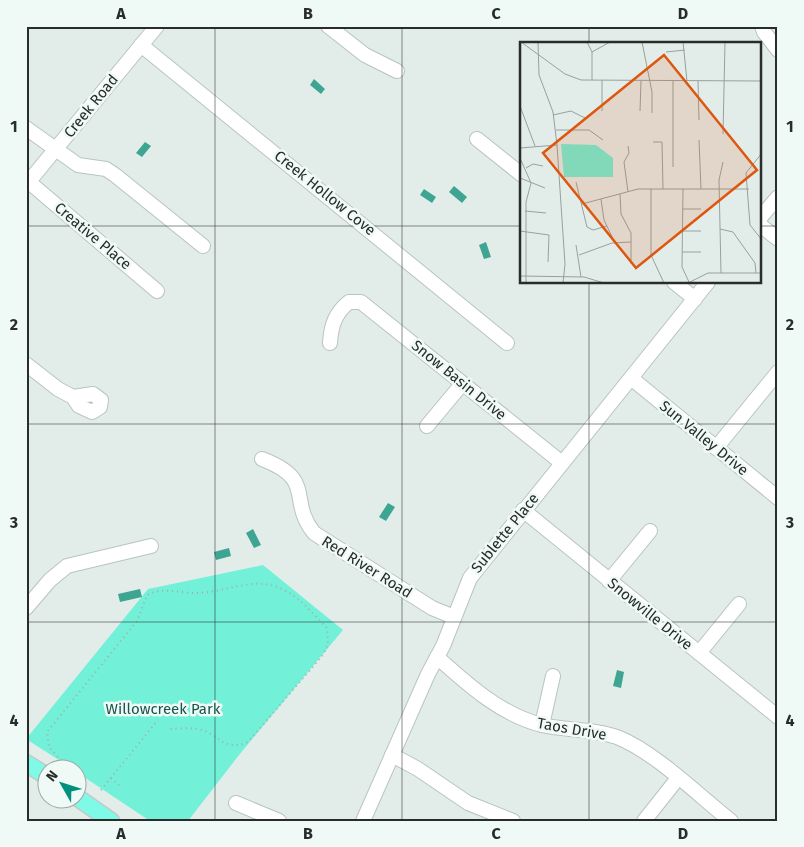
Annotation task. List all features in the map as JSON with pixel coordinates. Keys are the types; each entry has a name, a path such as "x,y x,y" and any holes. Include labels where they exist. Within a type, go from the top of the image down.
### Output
{"main road":[{"path":"26,763 38,771"},
{"path":"88,805 111,821"}],"street":[{"name":"Creek Road","path":"28,184 156,26"},
{"path":"328,26 365,55 398,71"},
{"path":"762,26 764,32 778,50"},
{"name":"Creek Hollow Cove","path":"141,45 507,343"},
{"path":"26,128 78,165 106,169 203,246"},
{"path":"477,139 520,173"},
{"name":"Creative Place","path":"28,184 158,291"},
{"path":"762,216 778,197"},
{"path":"762,227 778,239"},
{"path":"676,284 695,299"},
{"name":"Sublette Place","path":"363,821 437,657 466,585 479,564 706,284"},
{"name":"Snow Basin Drive","path":"330,343 331,328 343,306 355,301 364,304 562,462"},
{"path":"26,364 58,390 73,397"},
{"path":"716,448 778,372"},
{"name":"Sun Valley Drive","path":"631,378 778,498"},
{"path":"427,426 462,384"},
{"name":"Red River Road","path":"262,459 278,465 294,478 305,517 314,533 432,608 454,617"},
{"name":"Snowville Drive","path":"523,510 778,717"},
{"path":"609,581 650,531"},
{"path":"26,608 50,580 67,566 151,546"},
{"path":"699,653 739,604"},
{"name":"Taos Drive","path":"437,657 496,704 525,720 542,725 598,731 639,748 731,821"},
{"path":"542,725 553,676"},
{"path":"392,756 418,769 468,803 513,821"},
{"path":"644,821 678,778"},
{"path":"236,803 279,821"}],"path":[{"path":"61,760 50,747 48,732 137,620 147,595 163,590 199,593 270,583 291,593 327,628 330,637 323,655 248,742 239,746 227,745 196,728 170,729"},
{"path":"100,790 158,720"},
{"path":"111,778 121,787"}],"green space":[{"name":"Willowcreek Park","path":"263,565 343,630 239,755 188,821 150,821 88,780 88,760 59,760 26,739 148,589"}],"shaded area":[{"path":"314,79 325,89 321,94 310,85"},
{"path":"145,142 151,146 142,157 136,153"},
{"path":"454,186 467,197 462,203 449,192"},
{"path":"424,189 436,197 432,203 420,195"},
{"path":"486,242 491,257 484,259 479,245"},
{"path":"388,503 395,507 386,521 379,517"},
{"path":"253,529 261,545 254,548 246,533"},
{"path":"229,548 231,556 216,560 214,552"},
{"path":"140,589 142,597 120,602 118,594"},
{"path":"617,670 624,672 621,688 613,686"}]}
